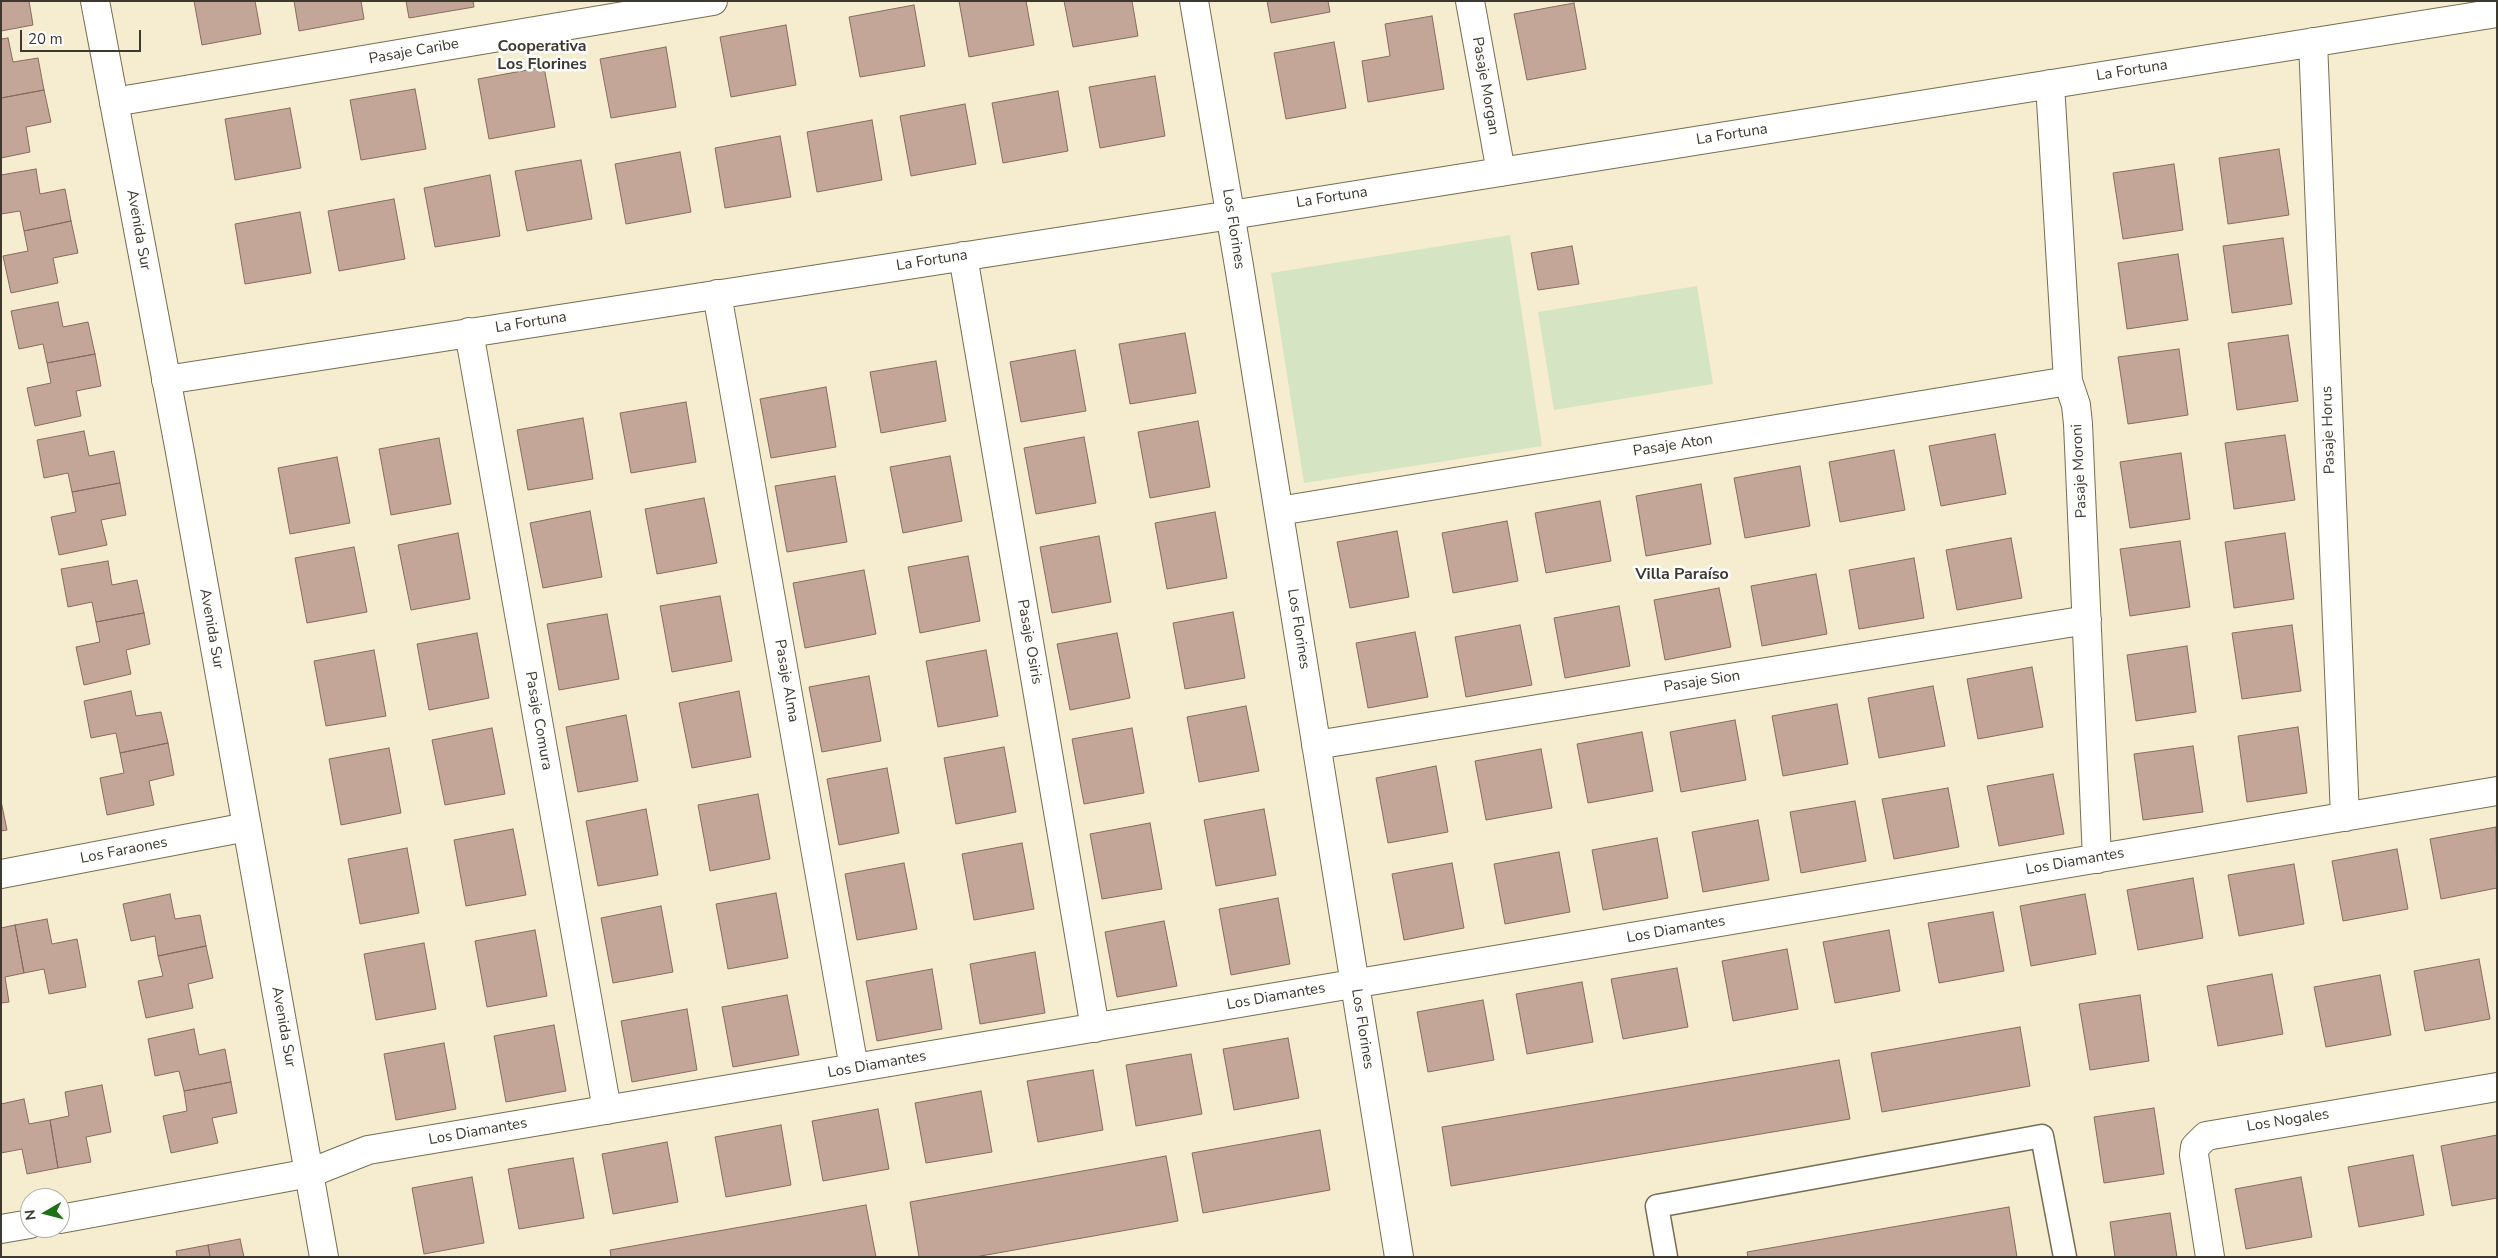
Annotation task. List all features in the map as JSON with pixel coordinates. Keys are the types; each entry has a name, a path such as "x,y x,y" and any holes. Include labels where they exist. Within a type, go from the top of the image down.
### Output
{"street":[{"name":"Avenida Sur","path":"96,1 324,1257"},
{"name":"Pasaje Caribe","path":"114,102 713,1"},
{"name":"Los Florines","path":"1194,1 1231,215 1399,1257"},
{"name":"Pasaje Morgan","path":"1470,1 1501,172"},
{"name":"La Fortuna","path":"166,380 1231,215 2497,13"},
{"name":"Pasaje Horus","path":"2313,42 2345,817"},
{"name":"Pasaje Moroni","path":"2050,84 2068,381 2076,405 2078,424 2097,859"},
{"name":"Pasaje Osiris","path":"963,256 1095,1028"},
{"name":"Pasaje Alma","path":"717,294 854,1068"},
{"name":"Pasaje Comura","path":"469,332 607,1110"},
{"name":"Pasaje Aton","path":"1279,512 2068,381"},
{"name":"Pasaje Sion","path":"1316,745 2087,620"},
{"name":"Los Diamantes","path":"70,1216 310,1173 368,1150 2497,792"},
{"name":"Los Faraones","path":"1,874 247,828"},
{"name":"Los Nogales","path":"2210,1257 2194,1155 2195,1147 2206,1136 2497,1087"},
{"path":"1,1229 20,1226"}],"lane":[{"path":"1666,1257 1657,1206 2042,1136 2065,1257"}],"green space":[{"path":"1510,235 1542,446 1304,483 1271,273"},
{"path":"1697,286 1713,384 1554,410 1538,312"}],"building":[{"path":"1,1 29,1 33,25 1,31"},
{"path":"194,1 255,1 261,34 202,45"},
{"path":"294,1 361,1 364,19 299,31"},
{"path":"406,1 473,1 474,7 409,18"},
{"path":"959,1 1026,1 1034,45 969,57"},
{"path":"1064,1 1132,1 1138,36 1073,47"},
{"path":"1267,1 1328,1 1330,12 1271,23"},
{"path":"1574,3 1586,69 1527,80 1514,14"},
{"path":"914,5 925,66 860,77 849,17"},
{"path":"1432,16 1444,89 1368,102 1362,61 1390,56 1385,24"},
{"path":"786,25 796,85 731,97 720,37"},
{"path":"8,38 13,62 38,58 44,90 1,98 1,39"},
{"path":"1334,42 1346,108 1286,119 1274,53"},
{"path":"666,47 676,107 611,118 600,59"},
{"path":"544,67 555,127 489,139 478,79"},
{"path":"1155,76 1165,136 1100,148 1089,87"},
{"path":"415,89 426,149 361,160 350,100"},
{"path":"44,90 51,122 26,127 30,152 1,158 1,98"},
{"path":"1058,91 1068,151 1003,163 992,103"},
{"path":"965,104 976,164 911,176 900,116"},
{"path":"290,108 301,168 235,180 225,119"},
{"path":"872,120 882,180 817,192 807,132"},
{"path":"780,136 791,197 725,208 715,148"},
{"path":"2279,149 2289,215 2228,224 2219,158"},
{"path":"680,152 691,212 626,224 615,164"},
{"path":"581,160 592,219 527,231 515,171"},
{"path":"2174,164 2183,230 2123,239 2113,173"},
{"path":"36,169 40,194 65,189 71,221 24,231 20,211 1,214 1,175"},
{"path":"490,175 500,236 435,247 424,188"},
{"path":"394,199 405,259 339,271 328,211"},
{"path":"300,212 311,273 245,284 235,224"},
{"path":"71,221 78,253 53,258 58,283 11,293 3,256 28,251 24,231"},
{"path":"2283,238 2292,304 2232,313 2223,246"},
{"path":"1572,246 1579,284 1538,290 1531,253"},
{"path":"2178,254 2188,320 2127,329 2118,263"},
{"path":"58,302 63,327 88,322 95,354 47,363 43,344 19,349 11,311"},
{"path":"1185,333 1196,393 1130,404 1119,344"},
{"path":"2288,335 2298,401 2237,410 2228,343"},
{"path":"2179,349 2188,415 2128,424 2118,357"},
{"path":"1075,350 1086,411 1021,422 1010,362"},
{"path":"95,354 101,386 76,391 81,416 35,426 27,388 51,383 47,363"},
{"path":"936,361 946,421 881,433 870,372"},
{"path":"826,387 836,447 771,458 760,399"},
{"path":"686,402 696,462 631,473 620,413"},
{"path":"583,418 593,479 528,490 517,430"},
{"path":"1198,421 1210,487 1150,498 1138,432"},
{"path":"84,431 89,456 114,451 120,483 72,492 68,473 44,478 37,440"},
{"path":"1995,434 2006,494 1941,506 1929,446"},
{"path":"2285,435 2295,500 2234,509 2225,443"},
{"path":"1084,437 1096,503 1036,514 1024,448"},
{"path":"439,438 451,504 391,515 379,449"},
{"path":"1894,450 1905,510 1840,522 1829,462"},
{"path":"2181,453 2190,519 2130,528 2120,462"},
{"path":"950,456 962,521 903,533 890,467"},
{"path":"337,457 350,523 290,534 278,468"},
{"path":"1800,466 1810,526 1745,538 1734,478"},
{"path":"835,476 847,542 787,552 775,486"},
{"path":"120,483 126,515 101,520 107,545 59,555 51,517 76,512 72,492"},
{"path":"1701,484 1711,544 1646,556 1636,496"},
{"path":"704,498 717,563 657,574 645,509"},
{"path":"1600,501 1611,561 1546,573 1535,513"},
{"path":"590,511 602,577 543,588 530,523"},
{"path":"1215,512 1227,578 1167,589 1155,523"},
{"path":"1507,521 1518,581 1453,593 1442,533"},
{"path":"1397,531 1409,597 1350,608 1337,542"},
{"path":"458,533 470,599 411,610 398,545"},
{"path":"2285,533 2294,599 2234,608 2225,542"},
{"path":"1099,536 1111,602 1052,613 1040,547"},
{"path":"2011,538 2022,598 1957,610 1946,550"},
{"path":"2180,541 2190,607 2130,616 2120,549"},
{"path":"354,547 367,612 307,623 295,558"},
{"path":"968,556 980,621 920,633 908,567"},
{"path":"1914,558 1924,618 1859,629 1849,570"},
{"path":"108,561 112,585 137,580 144,613 96,622 92,602 68,607 61,569"},
{"path":"864,570 876,634 805,648 793,583"},
{"path":"1816,574 1827,634 1762,646 1751,586"},
{"path":"1719,588 1731,647 1665,660 1654,600"},
{"path":"720,596 732,661 672,672 660,606"},
{"path":"1619,606 1630,666 1565,678 1554,618"},
{"path":"1233,612 1245,678 1185,689 1173,623"},
{"path":"144,613 150,644 126,650 131,674 84,685 76,647 100,642 96,622"},
{"path":"607,614 619,679 559,690 547,624"},
{"path":"1520,625 1532,685 1466,697 1455,637"},
{"path":"2292,625 2301,691 2242,699 2232,633"},
{"path":"1415,632 1428,697 1368,708 1356,643"},
{"path":"477,633 489,698 429,710 417,644"},
{"path":"1117,633 1130,698 1070,710 1057,644"},
{"path":"2187,646 2196,712 2136,721 2127,655"},
{"path":"374,650 386,716 326,726 314,661"},
{"path":"986,650 998,716 938,727 926,661"},
{"path":"2032,667 2043,727 1978,739 1967,679"},
{"path":"869,676 881,741 822,752 809,687"},
{"path":"1933,686 1945,746 1879,758 1868,698"},
{"path":"131,691 136,716 161,712 168,743 120,753 116,733 91,738 84,701"},
{"path":"739,691 751,757 692,768 679,703"},
{"path":"1837,704 1848,764 1783,776 1772,716"},
{"path":"1246,706 1259,771 1199,782 1187,717"},
{"path":"626,715 638,781 578,792 566,727"},
{"path":"1735,720 1746,780 1681,792 1670,732"},
{"path":"2298,727 2307,793 2247,802 2238,736"},
{"path":"492,728 505,794 445,805 432,740"},
{"path":"1132,728 1144,793 1084,804 1072,739"},
{"path":"1642,732 1653,791 1588,803 1577,744"},
{"path":"168,743 174,775 149,781 154,805 107,815 100,778 124,773 120,753"},
{"path":"2193,746 2203,812 2143,820 2134,754"},
{"path":"1004,747 1016,812 956,824 944,758"},
{"path":"389,748 401,813 341,825 329,759"},
{"path":"1541,749 1552,808 1486,820 1475,761"},
{"path":"1436,766 1448,832 1388,843 1376,778"},
{"path":"887,768 899,833 839,845 827,779"},
{"path":"2053,774 2064,834 1999,846 1987,786"},
{"path":"1948,788 1959,847 1894,859 1882,799"},
{"path":"758,794 770,859 710,871 698,805"},
{"path":"1,801 7,830 1,831"},
{"path":"1855,801 1866,861 1801,873 1790,812"},
{"path":"646,809 658,875 598,886 586,821"},
{"path":"1264,809 1276,875 1216,886 1204,820"},
{"path":"1758,820 1769,880 1703,892 1692,832"},
{"path":"1150,823 1162,889 1102,899 1090,834"},
{"path":"2496,827 2497,888 2441,899 2430,839"},
{"path":"513,829 526,895 466,906 454,840"},
{"path":"1657,838 1668,898 1603,910 1592,850"},
{"path":"1022,843 1034,909 974,920 962,854"},
{"path":"407,848 419,913 360,924 348,859"},
{"path":"2397,849 2408,909 2343,921 2332,861"},
{"path":"1559,852 1570,912 1505,924 1494,864"},
{"path":"904,863 917,929 857,940 845,874"},
{"path":"1452,863 1464,928 1404,940 1392,874"},
{"path":"2294,864 2304,924 2239,936 2228,875"},
{"path":"2193,878 2203,938 2138,950 2127,890"},
{"path":"776,893 788,958 728,969 716,904"},
{"path":"170,894 175,919 200,915 206,946 158,956 155,936 131,941 123,904"},
{"path":"2085,894 2096,954 2031,966 2020,906"},
{"path":"1278,898 1290,964 1231,975 1219,909"},
{"path":"661,906 673,972 613,983 601,918"},
{"path":"1993,912 2004,971 1939,983 1928,923"},
{"path":"47,919 52,944 77,939 86,987 49,994 44,969 24,973 15,925"},
{"path":"1164,921 1177,986 1117,997 1105,932"},
{"path":"15,925 24,973 5,977 9,1002 1,1003 1,928"},
{"path":"535,930 547,996 487,1007 475,941"},
{"path":"1889,930 1900,991 1835,1003 1823,942"},
{"path":"424,943 436,1009 376,1020 364,954"},
{"path":"206,946 213,978 188,984 193,1008 146,1018 138,981 163,976 158,956"},
{"path":"1787,949 1798,1009 1733,1021 1722,961"},
{"path":"1035,952 1045,1013 980,1024 970,964"},
{"path":"2479,959 2490,1019 2425,1031 2414,971"},
{"path":"1677,968 1688,1027 1623,1039 1611,979"},
{"path":"932,969 942,1029 877,1041 866,981"},
{"path":"2272,974 2283,1034 2218,1046 2207,986"},
{"path":"2380,975 2391,1035 2326,1047 2314,987"},
{"path":"1582,982 1593,1042 1527,1054 1516,994"},
{"path":"787,995 799,1055 733,1067 722,1007"},
{"path":"2140,995 2149,1061 2090,1070 2079,1004"},
{"path":"1483,1000 1494,1060 1428,1072 1417,1012"},
{"path":"687,1009 697,1070 632,1082 621,1021"},
{"path":"554,1025 566,1091 506,1102 494,1036"},
{"path":"2020,1027 2030,1086 1882,1112 1871,1053"},
{"path":"194,1029 199,1055 225,1049 231,1082 184,1091 179,1071 155,1076 148,1039"},
{"path":"1288,1038 1299,1098 1234,1110 1223,1049"},
{"path":"444,1043 456,1109 396,1120 384,1054"},
{"path":"1191,1054 1202,1114 1136,1126 1126,1065"},
{"path":"1839,1060 1850,1119 1451,1186 1442,1127"},
{"path":"1093,1070 1103,1130 1038,1142 1027,1081"},
{"path":"231,1082 237,1113 212,1118 218,1143 171,1153 163,1116 187,1111 184,1091"},
{"path":"102,1085 111,1132 86,1137 91,1162 58,1168 50,1120 69,1116 65,1092"},
{"path":"981,1091 992,1152 926,1163 915,1103"},
{"path":"24,1099 29,1124 50,1120 58,1168 27,1174 22,1149 1,1153 1,1104"},
{"path":"2154,1108 2164,1174 2104,1183 2094,1117"},
{"path":"878,1109 889,1169 823,1181 812,1121"},
{"path":"781,1125 791,1185 726,1197 715,1137"},
{"path":"1320,1130 1330,1190 1203,1213 1192,1153"},
{"path":"2497,1135 2497,1198 2452,1206 2441,1146"},
{"path":"667,1142 678,1202 613,1214 602,1154"},
{"path":"2413,1155 2424,1215 2359,1227 2348,1167"},
{"path":"1166,1156 1178,1221 975,1257 919,1257 910,1202"},
{"path":"573,1158 584,1218 519,1229 508,1169"},
{"path":"472,1177 484,1243 424,1254 412,1188"},
{"path":"2301,1177 2312,1237 2246,1249 2235,1189"},
{"path":"866,1205 876,1257 611,1257 610,1250"},
{"path":"2009,1207 2017,1257 1748,1257 1747,1252"},
{"path":"2170,1213 2177,1257 2115,1257 2110,1222"},
{"path":"240,1239 244,1257 210,1257 208,1245"},
{"path":"208,1245 210,1257 177,1257 176,1251"}],"district":[{"name":"Cooperativa Los Florines","path":"542,56"},
{"name":"Villa Paraíso","path":"1682,575"}]}
